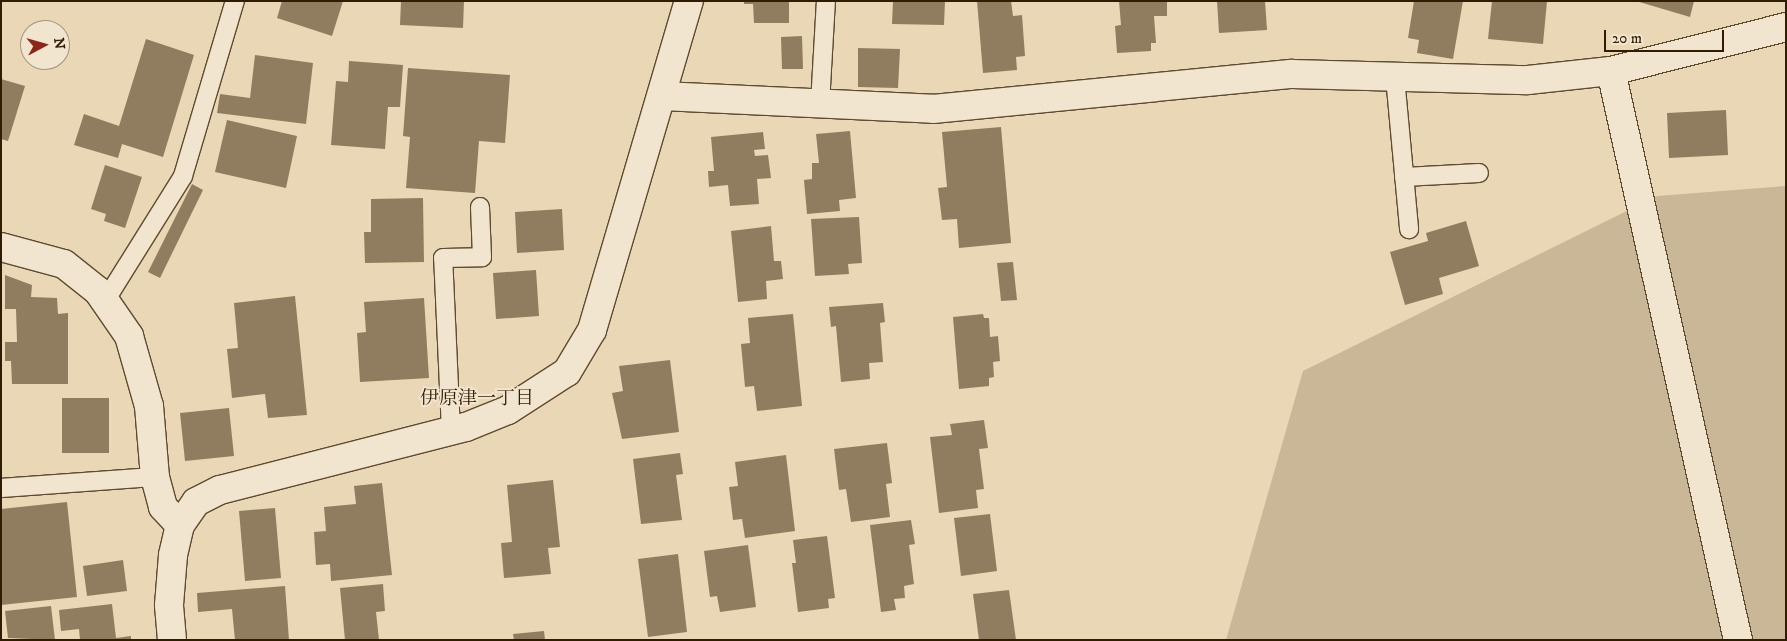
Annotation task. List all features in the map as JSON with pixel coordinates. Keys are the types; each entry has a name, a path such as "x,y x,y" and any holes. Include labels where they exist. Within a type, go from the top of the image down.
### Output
{"street":[{"path":"172,640 169,605 173,555 180,525 196,502 220,490 451,431 508,410 567,372 592,330 689,1"},
{"path":"662,96 933,110 1292,74 1528,80 1611,72 1786,27"},
{"path":"1611,72 1738,640"},
{"path":"1,247 64,264 104,301 129,336 149,406 155,477 163,507 180,525"}],"lane":[{"path":"104,301 183,176 235,1"},
{"path":"820,104 826,1"},
{"path":"1395,77 1409,229"},
{"path":"1404,177 1480,172"},
{"path":"451,431 443,258 482,257 480,207"},
{"path":"1,488 155,477"}],"shaded area":[{"path":"1786,186 1786,640 1226,640 1303,371 1657,196"}],"building":[{"path":"282,1 343,1 332,36 277,18"},
{"path":"401,1 464,1 463,28 400,25"},
{"path":"744,1 789,1 789,23 754,23 753,4 744,4"},
{"path":"893,1 945,1 944,25 892,24"},
{"path":"977,1 1011,1 1013,16 1022,15 1025,56 1016,57 1017,70 983,73"},
{"path":"1119,1 1167,1 1167,16 1154,16 1156,43 1151,43 1151,51 1117,53 1115,26 1121,25"},
{"path":"1217,1 1265,1 1267,30 1219,33"},
{"path":"1414,1 1463,1 1453,59 1417,53 1419,40 1408,38"},
{"path":"1492,1 1547,1 1543,44 1488,39"},
{"path":"1636,1 1694,1 1690,17"},
{"path":"802,36 803,69 782,69 781,37"},
{"path":"146,39 194,55 163,157 122,144 118,158 74,145 84,114 119,126"},
{"path":"858,48 900,49 898,88 858,87"},
{"path":"255,55 313,63 306,124 217,113 220,94 250,98"},
{"path":"349,61 403,65 400,107 388,107 385,149 331,145 336,81 348,82"},
{"path":"408,68 510,75 505,143 479,141 475,193 406,188 410,137 403,136"},
{"path":"1,79 25,86 8,141 1,139"},
{"path":"1726,110 1728,155 1669,158 1667,113"},
{"path":"227,120 297,136 286,188 215,172"},
{"path":"1001,127 1011,243 959,248 957,219 942,220 938,188 947,187 942,132"},
{"path":"850,131 856,198 839,200 840,211 807,214 804,180 812,179 812,163 819,163 816,134"},
{"path":"763,132 765,149 754,150 755,156 768,155 771,178 757,179 759,204 730,206 728,185 709,187 708,171 714,171 711,137"},
{"path":"105,165 142,177 125,228 104,221 106,214 91,209"},
{"path":"192,184 203,190 160,278 148,272"},
{"path":"423,198 424,262 365,263 364,232 371,232 371,199"},
{"path":"562,209 564,250 517,253 515,212"},
{"path":"859,217 862,263 848,264 849,274 815,276 811,219"},
{"path":"1466,221 1479,266 1439,278 1443,294 1405,305 1390,252 1428,241 1426,233"},
{"path":"771,226 774,261 781,261 783,279 766,281 767,299 738,302 731,231"},
{"path":"1013,262 1017,300 1001,301 997,263"},
{"path":"536,270 539,316 496,319 493,273"},
{"path":"5,275 32,285 31,297 57,298 58,314 68,313 68,384 12,384 11,361 5,361 5,342 17,342 16,309 5,309"},
{"path":"295,296 307,415 268,418 265,394 232,398 227,349 238,348 234,303"},
{"path":"424,298 429,378 360,382 357,333 366,332 364,302"},
{"path":"883,303 885,322 880,323 883,362 869,363 870,379 841,382 836,326 831,327 829,307"},
{"path":"793,314 802,406 757,411 754,386 745,387 741,344 750,343 748,318"},
{"path":"983,314 984,318 989,318 990,337 998,336 1000,361 993,362 994,377 989,378 989,386 959,389 953,317"},
{"path":"670,360 679,432 622,439 612,393 623,391 619,366"},
{"path":"62,398 109,398 109,453 62,453"},
{"path":"229,408 234,456 185,461 180,413"},
{"path":"984,420 988,448 979,449 984,489 976,490 978,508 939,513 930,437 952,435 950,424"},
{"path":"887,443 892,483 886,484 890,517 851,522 846,489 839,490 834,449"},
{"path":"680,453 683,474 676,475 682,520 641,524 633,459"},
{"path":"786,455 795,531 745,538 742,519 733,520 729,487 738,486 735,462"},
{"path":"553,480 560,547 548,548 551,574 504,578 501,543 512,542 507,485"},
{"path":"382,483 392,575 331,581 330,564 316,565 314,532 326,531 324,507 356,504 354,486"},
{"path":"67,502 77,597 1,605 1,509"},
{"path":"275,508 281,578 245,581 239,511"},
{"path":"990,514 997,571 961,576 954,518"},
{"path":"911,520 915,544 909,545 914,584 904,586 905,598 894,599 896,610 881,612 870,525"},
{"path":"827,536 835,598 828,599 829,608 798,612 792,563 796,563 793,540"},
{"path":"748,545 756,607 720,612 717,596 710,597 704,551"},
{"path":"678,554 687,632 648,637 638,559"},
{"path":"123,560 127,591 87,596 83,566"},
{"path":"383,584 385,611 376,612 379,640 345,640 340,588"},
{"path":"285,586 289,640 235,640 232,609 198,612 197,593"},
{"path":"1009,590 1016,640 979,640 973,594"},
{"path":"112,604 116,638 131,636 131,640 80,640 79,629 61,631 59,610"},
{"path":"51,606 55,640 8,638 5,611"},
{"path":"544,631 545,640 514,640 513,634"}],"district":[{"name":"伊原津一丁目","path":"477,399"}]}
